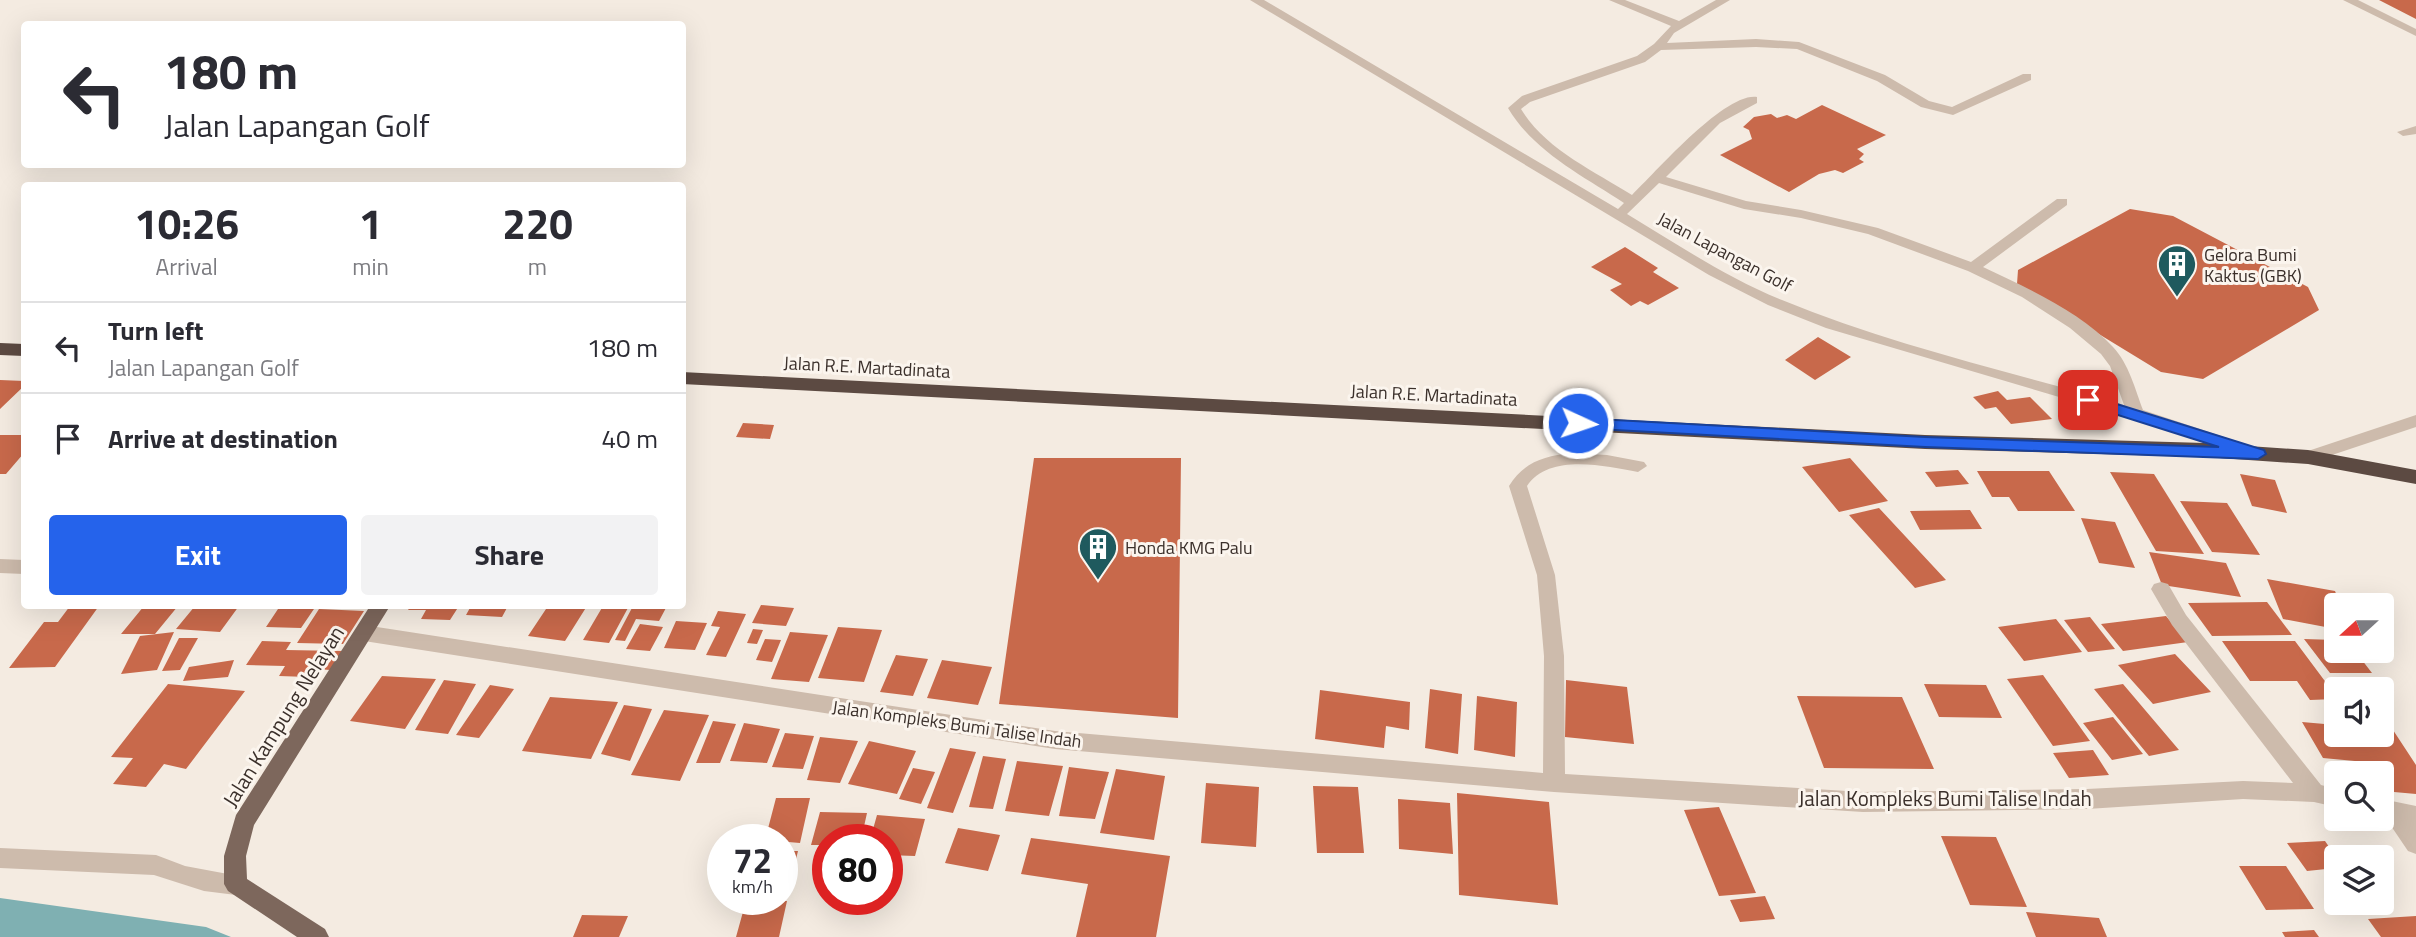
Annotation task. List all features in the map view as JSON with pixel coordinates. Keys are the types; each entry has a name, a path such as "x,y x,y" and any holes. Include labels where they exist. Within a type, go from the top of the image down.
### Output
{"highway":[{"path":"0,349 21,350"},
{"name":"Jalan R.E. Martadinata","path":"686,378 1925,442 2258,454 2308,457 2416,477"}],"main road":[{"name":"Jalan Kampung Nelayan","path":"236,884 235,856 244,822 378,609"},
{"path":"236,884 317,937"}],"street":[{"name":"Jalan Lapangan Golf","path":"1256,0 1714,272 1785,307 1832,325 2136,414 2258,454"},
{"path":"1615,0 1679,25"},
{"path":"1633,202 1541,140 1520,121 1514,108 1526,99 1641,59 1658,47 1679,25 1724,0"},
{"path":"2349,0 2416,33"},
{"path":"2364,0 2416,25"},
{"path":"1658,47 1756,43 1799,47 1881,78 1925,104 1953,111 2026,77"},
{"path":"1620,216 1715,120 1753,100"},
{"path":"1656,178 1744,205 1873,230 1973,268 2037,300 2077,325 2106,351 2118,366 2136,414"},
{"path":"1973,268 2062,202"},
{"path":"2308,457 2416,421"},
{"path":"1554,783 1554,656 1546,575 1518,486 1521,477 1532,467 1549,461 1613,461 1637,466"},
{"path":"0,566 21,567"},
{"path":"2161,589 2179,620 2314,793"},
{"name":"Jalan Kompleks Bumi Talise Indah","path":"364,633 1055,740 1554,783 1863,802 2087,799 2243,790 2324,795"},
{"path":"2397,812 2416,844"},
{"path":"0,858 156,865 174,875 198,882 236,884"}],"water":[{"path":"0,898 206,927 231,937 0,937"}],"building":[{"path":"2379,0 2416,0 2416,19"},
{"path":"1822,105 1886,135 1857,149 1864,154 1859,159 1864,162 1843,173 1835,170 1819,174 1789,192 1720,155 1752,139 1749,130 1743,127 1754,117 1771,114 1777,118 1787,115 1796,119"},
{"name":"Gelora Bumi Kaktus (GBK)","path":"2130,209 2173,216 2308,287 2319,310 2203,379 2161,372 2017,284 2018,270"},
{"path":"1625,247 1658,268 1653,272 1679,288 1648,305 1640,301 1631,306 1610,290 1622,284 1591,267"},
{"path":"1818,337 1851,357 1815,380 1785,360"},
{"path":"0,380 21,381 21,389 0,409"},
{"path":"1998,391 2007,400 2030,397 2052,419 2011,424 1996,407 1985,409 1973,397"},
{"path":"743,423 774,425 770,439 736,437"},
{"path":"0,435 21,435 21,456 6,474 0,474"},
{"name":"Honda KMG Palu","path":"1034,458 1181,458 1178,718 999,704"},
{"path":"1850,458 1888,501 1839,512 1802,467"},
{"path":"1958,470 1969,484 1936,487 1925,472"},
{"path":"1977,471 2049,471 2075,511 2018,511 2009,497 1992,497"},
{"path":"2110,472 2154,474 2204,554 2156,551"},
{"path":"2240,474 2275,480 2287,513 2252,506"},
{"path":"2180,501 2227,503 2260,555 2212,552"},
{"path":"1879,508 1946,580 1915,588 1849,515"},
{"path":"1970,510 1982,529 1920,530 1910,511"},
{"path":"2081,518 2115,522 2135,568 2099,563"},
{"path":"2149,552 2226,563 2241,597 2162,585"},
{"path":"2267,579 2335,591 2336,593 2324,593 2324,627 2283,619"},
{"path":"2267,602 2292,635 2212,636 2188,603"},
{"path":"761,605 794,608 786,626 752,623"},
{"path":"68,609 97,609 55,667 9,668 44,622 58,622"},
{"path":"142,609 176,609 155,634 121,634"},
{"path":"193,609 237,609 220,632 176,629"},
{"path":"278,609 314,609 301,628 266,627"},
{"path":"319,609 364,611 343,644 297,643"},
{"path":"457,609 450,620 421,619 426,610 408,610"},
{"path":"469,609 506,609 502,617 466,615"},
{"path":"546,609 585,609 565,641 528,636"},
{"path":"601,609 627,609 609,643 583,640"},
{"path":"631,609 665,609 659,621 636,619 625,641 615,640"},
{"path":"718,611 746,614 726,657 706,655 720,627 711,626"},
{"path":"2166,616 2188,642 2123,651 2101,624"},
{"path":"2090,617 2115,649 2088,652 2064,620"},
{"path":"2056,619 2082,652 2024,661 1998,627"},
{"path":"676,621 707,623 695,650 664,648"},
{"path":"640,624 663,627 650,651 626,649"},
{"path":"838,627 882,630 864,682 818,678"},
{"path":"753,629 763,630 757,644 747,643"},
{"path":"174,632 157,670 121,674 140,636"},
{"path":"790,632 828,635 809,682 771,679"},
{"path":"179,638 198,638 180,670 162,671"},
{"path":"765,639 781,640 772,662 756,660"},
{"path":"2304,639 2324,640 2324,663 2364,663 2372,673 2330,673"},
{"path":"262,641 291,642 286,650 343,651 331,670 313,669 308,677 279,676 285,666 246,665"},
{"path":"2222,641 2295,641 2324,680 2324,699 2310,700 2297,681 2250,681"},
{"path":"2175,654 2211,692 2153,704 2118,665"},
{"path":"896,655 928,659 913,696 880,692"},
{"path":"234,660 228,677 183,681 189,667"},
{"path":"942,660 992,667 978,705 927,698"},
{"path":"2043,675 2090,741 2053,746 2007,679"},
{"path":"382,676 436,679 405,729 350,721"},
{"path":"444,680 476,684 448,734 415,730"},
{"path":"1566,680 1627,687 1634,744 1565,737"},
{"path":"168,684 245,691 186,769 164,764 146,787 113,784 133,758 111,757"},
{"path":"1924,684 1986,685 2002,718 1939,717"},
{"path":"2123,684 2179,750 2149,756 2094,689"},
{"path":"490,685 514,689 479,738 456,735"},
{"path":"1430,689 1462,694 1458,754 1425,748"},
{"path":"1320,690 1410,702 1409,730 1386,726 1384,748 1315,739"},
{"path":"1477,696 1517,702 1515,757 1474,750"},
{"path":"1797,696 1902,697 1934,769 1824,768"},
{"path":"550,697 618,702 591,759 522,751"},
{"path":"624,705 652,709 630,761 601,754"},
{"path":"664,710 709,715 680,781 631,775"},
{"path":"2113,717 2143,754 2112,760 2083,723"},
{"path":"713,721 736,724 720,763 696,763"},
{"path":"2302,722 2324,724 2324,747 2394,747 2394,732 2416,765 2416,794 2394,792 2394,761 2323,758"},
{"path":"744,723 780,729 767,763 730,761"},
{"path":"785,733 814,736 803,769 772,767"},
{"path":"820,737 858,741 840,783 807,780"},
{"path":"869,741 916,751 897,794 848,784"},
{"path":"950,748 976,752 953,813 927,808"},
{"path":"2093,750 2109,775 2069,778 2053,753"},
{"path":"983,756 1006,759 993,809 969,807"},
{"path":"1017,761 1063,766 1049,816 1005,811"},
{"path":"1069,767 1109,772 1095,819 1059,816"},
{"path":"913,768 935,772 921,804 899,799"},
{"path":"1116,769 1165,776 1154,840 1100,833"},
{"path":"1206,783 1259,787 1256,847 1201,843"},
{"path":"1313,786 1358,787 1364,853 1317,853"},
{"path":"1457,793 1549,802 1558,905 1459,895"},
{"path":"776,798 810,798 800,843 798,824 769,824"},
{"path":"1398,799 1450,803 1453,854 1399,849"},
{"path":"1719,807 1756,893 1719,896 1684,810"},
{"path":"820,812 867,813 865,824 817,824"},
{"path":"877,815 925,819 915,856 903,856 903,824 874,824"},
{"path":"958,828 1000,835 988,871 945,863"},
{"path":"1941,836 1996,837 2027,907 1970,905"},
{"path":"1031,838 1170,856 1156,937 1076,937 1088,884 1021,874"},
{"path":"2325,841 2328,845 2324,845 2324,869 2307,871 2287,843"},
{"path":"2239,866 2286,866 2314,909 2266,910"},
{"path":"1765,896 1775,919 1740,922 1730,900"},
{"path":"2026,912 2099,918 2107,937 2036,937"},
{"path":"582,915 628,916 619,937 573,937"},
{"path":"742,915 784,915 779,937 736,937"},
{"path":"2416,916 2416,937 2381,937 2368,919"},
{"path":"2314,930 2319,937 2285,937 2282,932"}],"place":[{"name":"Gelora Bumi Kaktus (GBK)","path":"2177,298"},
{"name":"Honda KMG Palu","path":"1098,581"}],"route":[{"path":"1578,423 1925,442 2206,450 2258,454 2088,400"}]}
